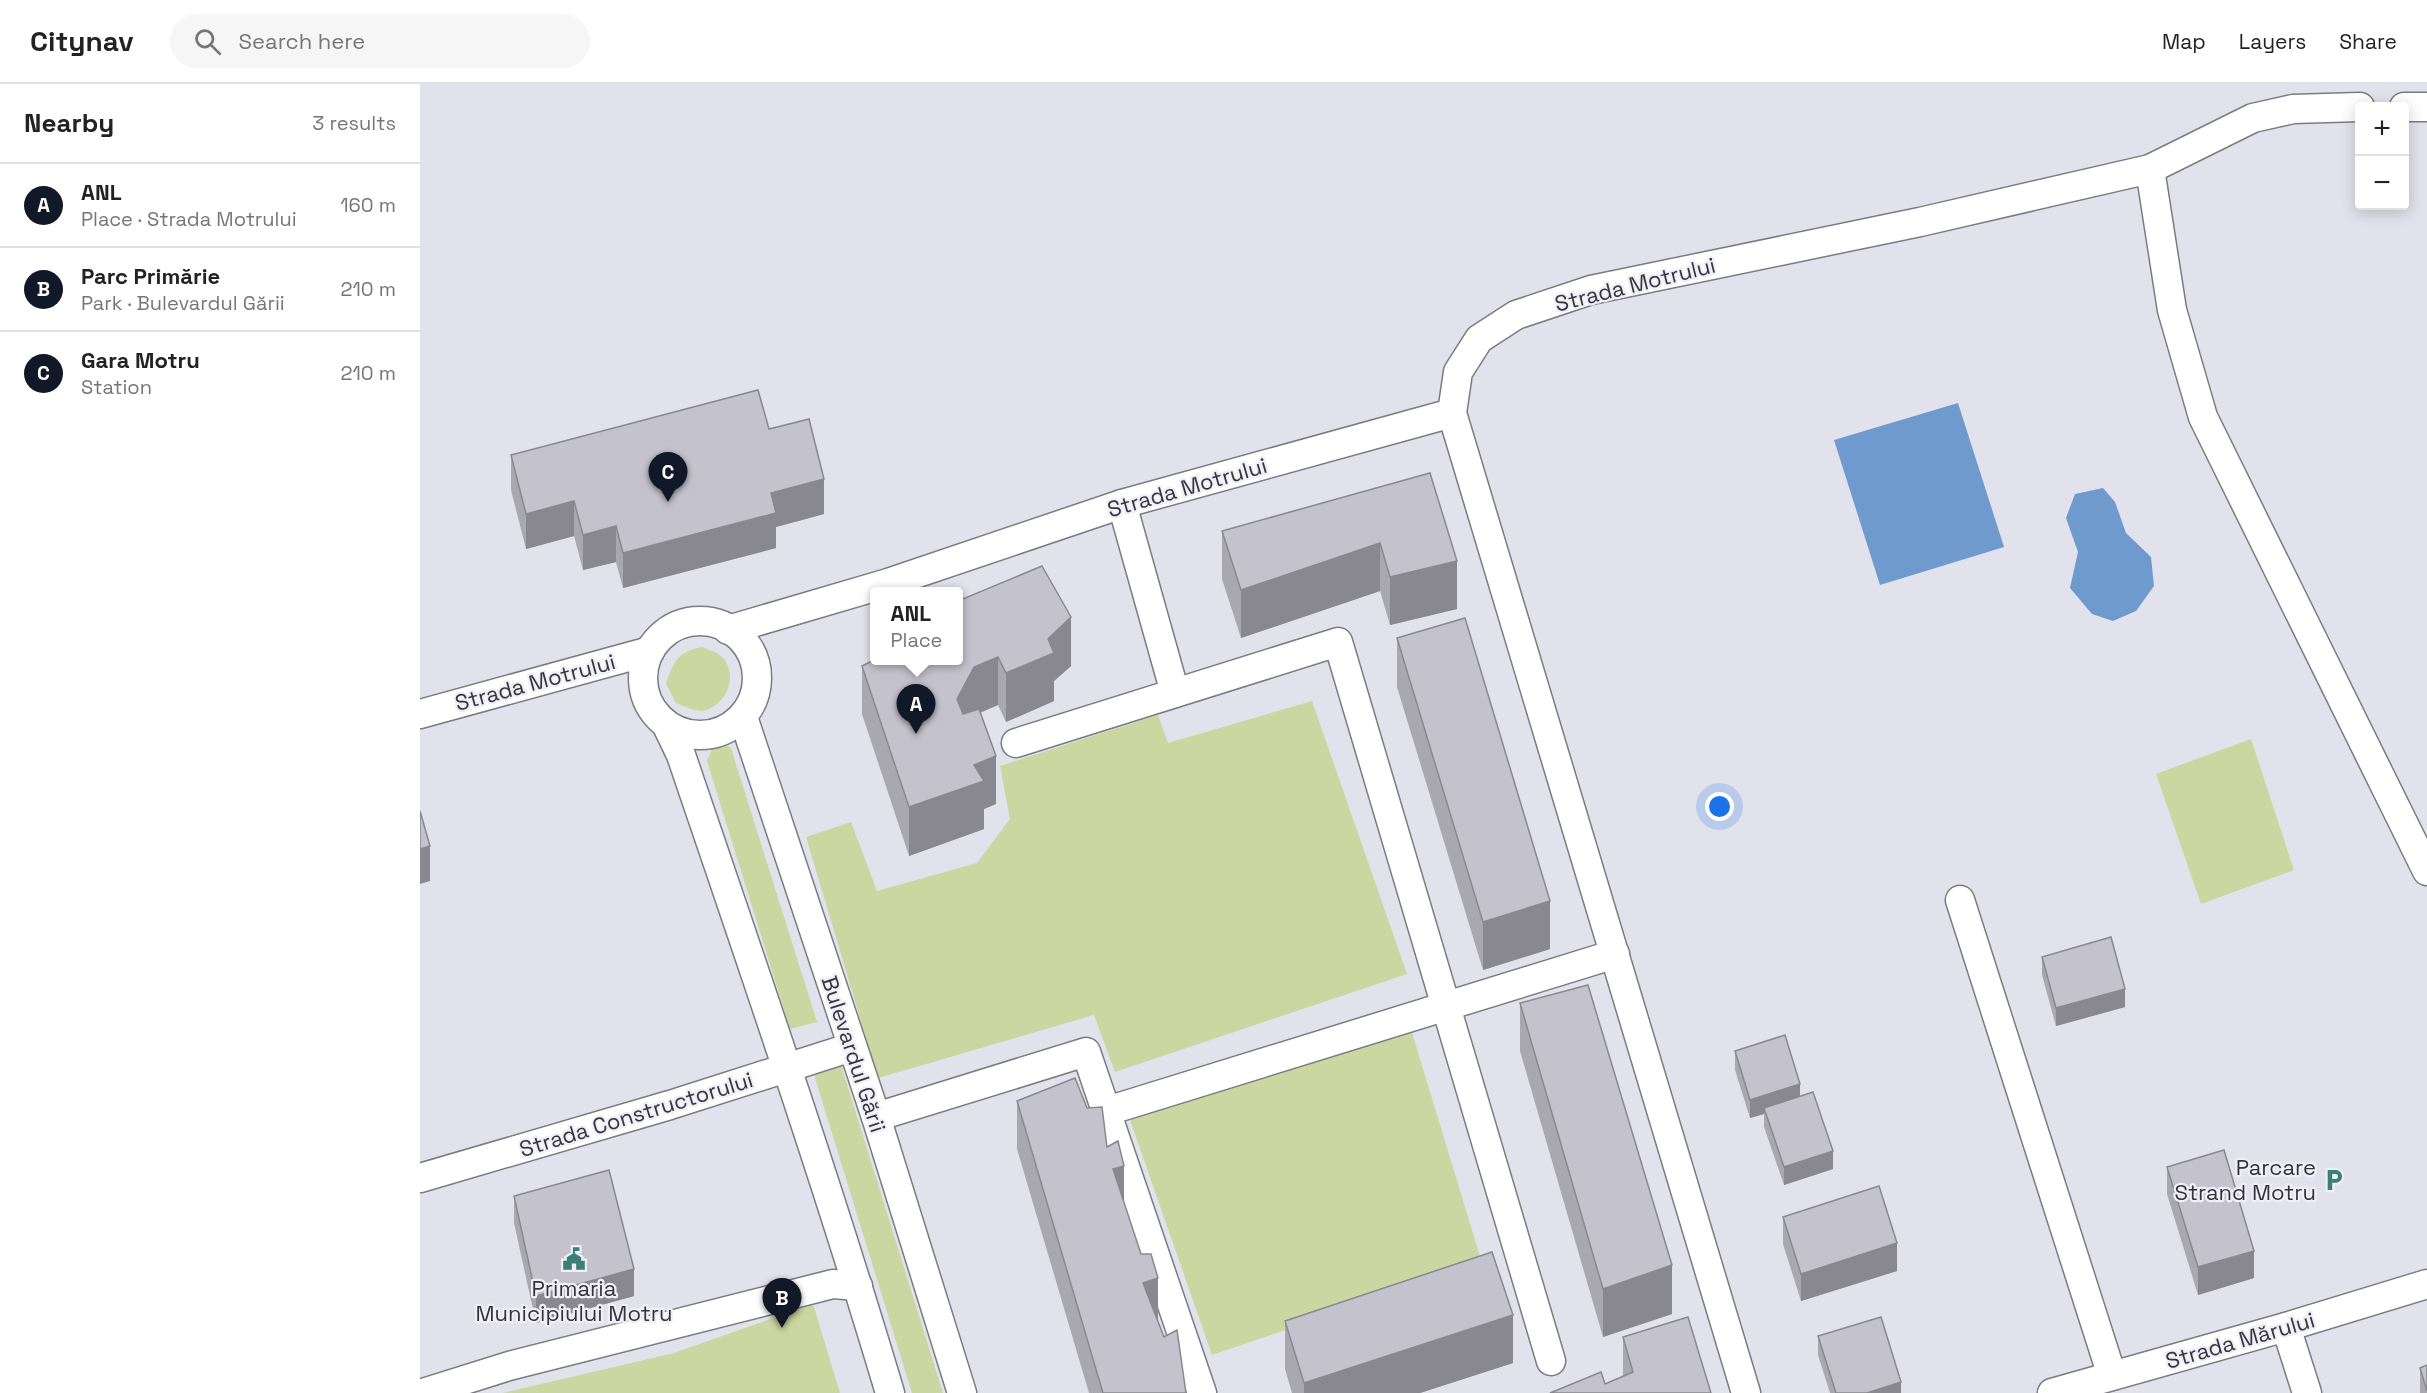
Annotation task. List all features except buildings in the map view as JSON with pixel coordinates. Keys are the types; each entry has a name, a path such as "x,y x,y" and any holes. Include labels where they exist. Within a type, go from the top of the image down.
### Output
{"street":[{"name":"Strada Motrului","path":"874,587 1122,504 1452,412 1458,372 1479,339 1516,315 1591,290 1920,222 2150,169 2253,118 2293,109 2355,107"},
{"path":"2409,107 2427,107"},
{"path":"2150,169 2172,310 2204,417 2427,871"},
{"path":"1452,412 1746,1393"},
{"path":"1122,504 1175,693"},
{"name":"Strada Motrului","path":"728,630 870,588"},
{"path":"668,728 693,736 718,734 743,717 754,699 758,678 751,651 739,636 715,622 693,621 673,627 654,643 644,663 643,690 650,709 668,728 681,755 787,1068 858,1286 890,1393"},
{"path":"1016,743 1338,642 1551,1361"},
{"name":"Strada Motrului","path":"420,714 650,651"},
{"name":"Bulevardul Gării","path":"743,717 876,1117 962,1393"},
{"path":"1960,900 2112,1376"},
{"path":"1107,1111 1615,954"},
{"name":"Strada Constructorului","path":"420,1178 670,1105 852,1047"},
{"path":"876,1117 1086,1052 1202,1393"},
{"path":"423,1393 509,1366 833,1284 858,1286"},
{"name":"Strada Mărului","path":"2052,1393 2286,1327 2427,1284"},
{"path":"2286,1327 2307,1393"}],"green space":[{"path":"702,647 723,658 728,665 730,681 724,697 718,703 700,711 676,703 666,684 671,669 678,659 687,652"},
{"path":"1312,701 1407,974 1115,1072 1094,1015 878,1078 806,837 851,822 877,891 977,863 1010,819 1000,766 1158,715 1168,743"},
{"path":"2251,739 2294,870 2201,904 2156,774"},
{"path":"724,744 731,748 817,1022 790,1029 707,761 713,747"},
{"path":"1410,1026 1482,1263 1212,1355 1129,1117"},
{"path":"836,1049 943,1393 912,1393 808,1055"},
{"path":"813,1304 840,1393 503,1393 674,1353"}],"water":[{"path":"1958,403 2004,547 1880,585 1834,440"},
{"path":"2103,488 2115,502 2126,533 2151,557 2154,586 2136,611 2113,621 2092,614 2070,588 2078,552 2066,518 2075,494"}],"place":[{"name":"Gara Motru","path":"668,502"},
{"name":"ANL","path":"916,734"},
{"name":"Parcare Strand Motru","path":"2334,1180"},
{"name":"Primaria Municipiului Motru","path":"574,1259"},
{"name":"Parc Primărie","path":"782,1328"}]}
